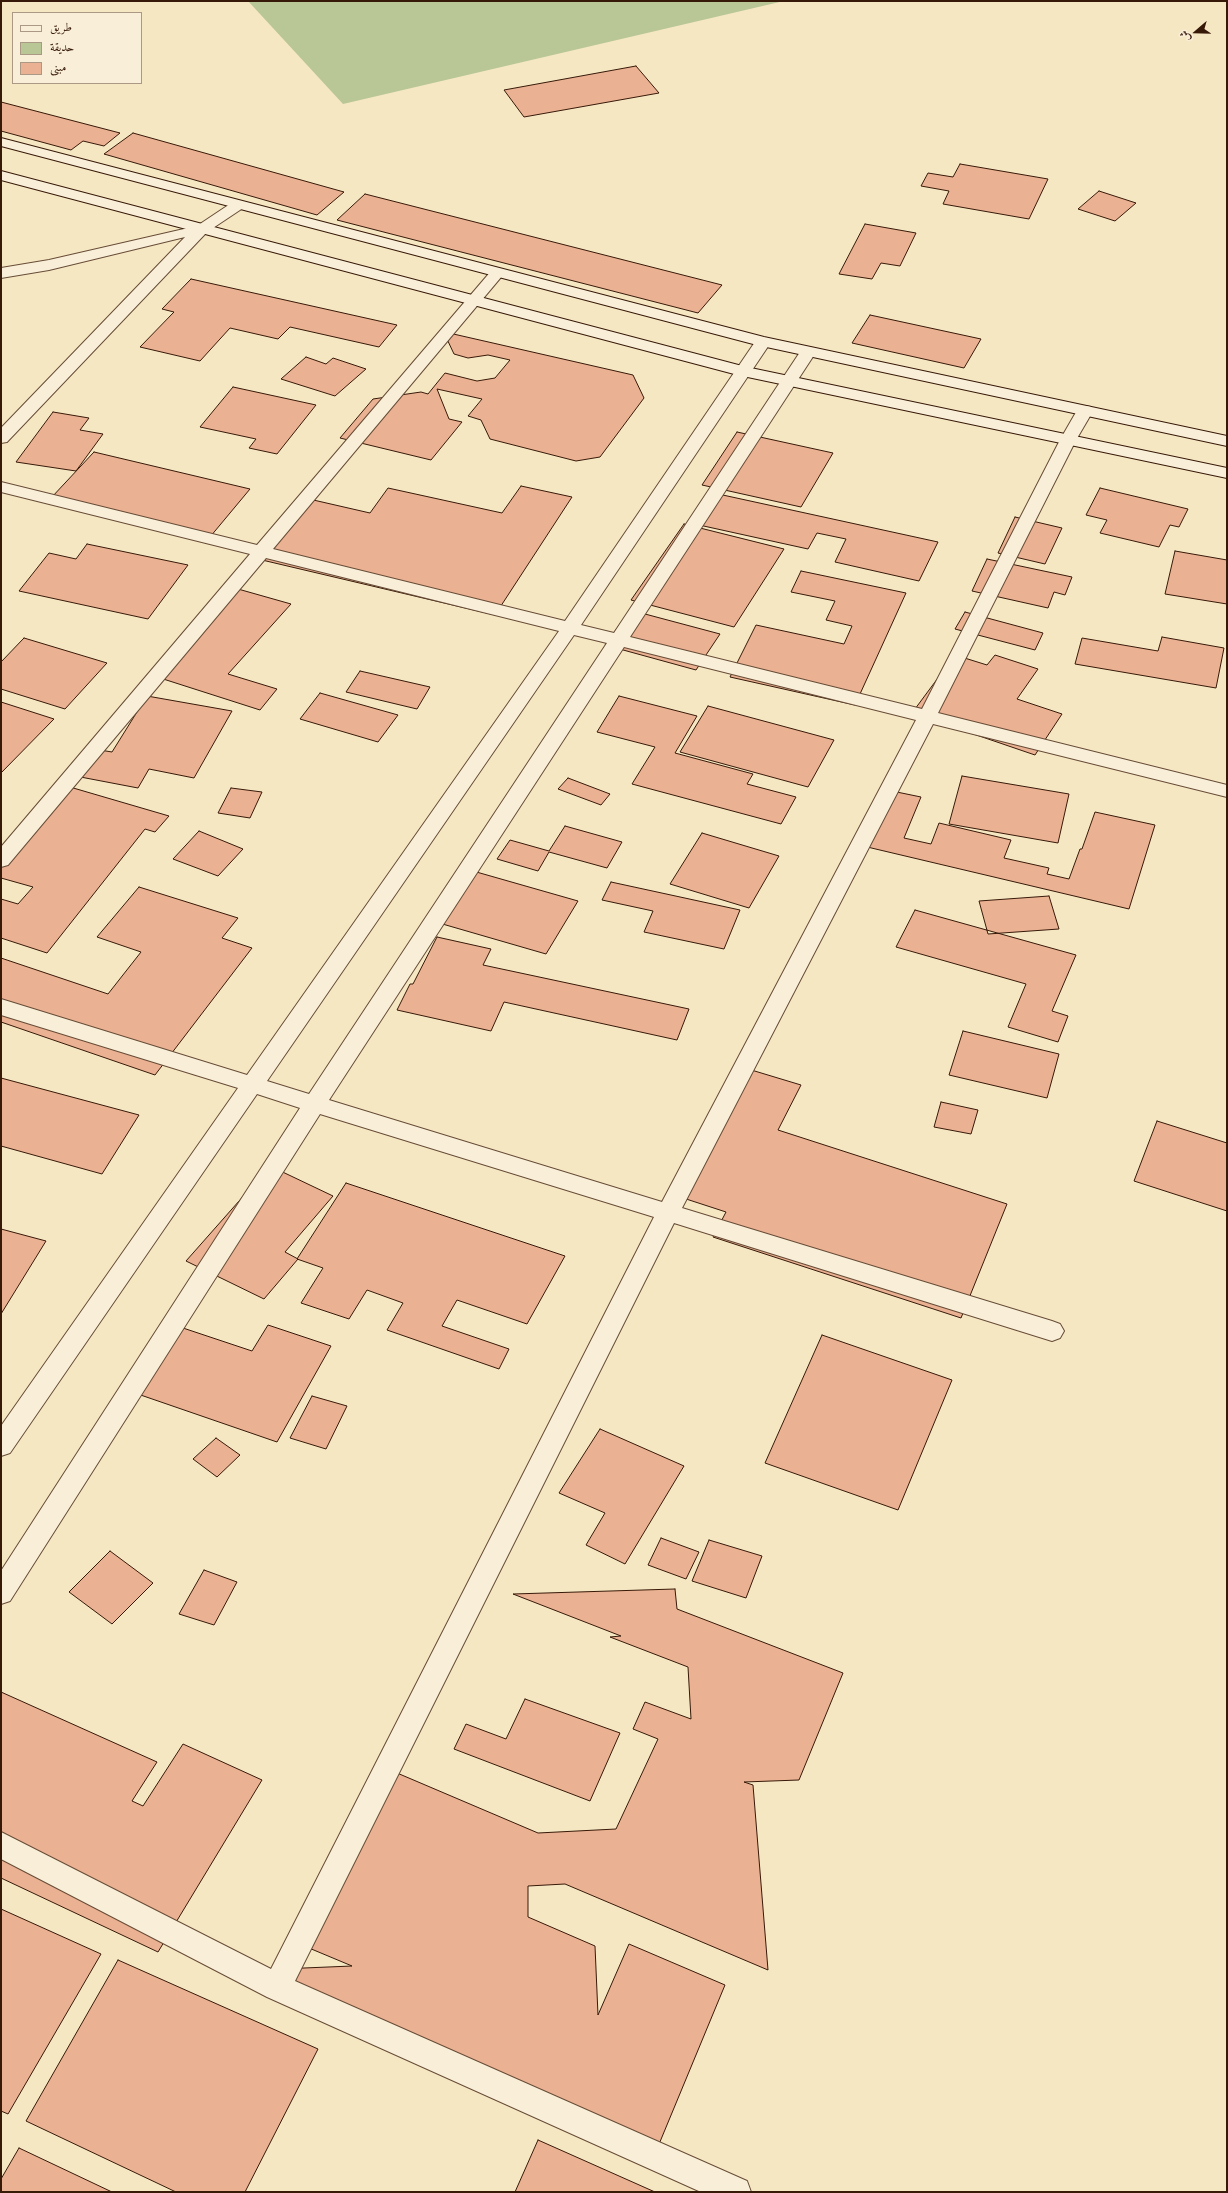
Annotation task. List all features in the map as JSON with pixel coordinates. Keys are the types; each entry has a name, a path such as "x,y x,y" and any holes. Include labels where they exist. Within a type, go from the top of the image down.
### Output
{"street":[{"path":"1,142 238,206 763,342 1227,441"},
{"path":"1,175 744,372 1227,474"},
{"path":"1,438 202,229 238,206"},
{"path":"1,273 49,265 202,229"},
{"path":"1,860 263,552 497,273"},
{"path":"1,1446 570,628 763,342"},
{"path":"1,1594 315,1104 808,352"},
{"path":"277,1987 668,1212 927,717 1068,440 1085,411"},
{"path":"1,487 1227,791"},
{"path":"1,1006 1052,1331"},
{"path":"1,1845 277,1987 736,2192"}],"green space":[{"path":"248,1 784,1 343,104"}],"building":[{"path":"636,66 659,93 524,117 504,90"},
{"path":"1,102 120,133 104,146 83,141 71,150 1,131"},
{"path":"133,133 344,192 317,215 104,154"},
{"path":"960,164 1048,179 1029,219 943,204 949,191 921,186 928,173 953,177"},
{"path":"1099,191 1136,203 1115,221 1078,209"},
{"path":"365,194 722,285 698,313 337,220"},
{"path":"865,224 916,233 900,266 881,263 872,279 839,274"},
{"path":"191,279 397,325 379,347 290,327 278,339 230,328 200,361 140,347 174,312 162,309"},
{"path":"870,315 981,339 964,368 852,343"},
{"path":"449,333 633,375 644,398 600,457 576,461 490,439 481,420 468,416 482,399 437,389 449,419 462,422 431,460 340,438 373,399 421,392 428,394 445,373 477,381 495,378 510,360 488,355 468,358 454,354 446,337"},
{"path":"306,357 326,364 333,358 366,369 335,396 281,379"},
{"path":"233,387 316,405 277,454 249,448 256,439 200,427"},
{"path":"53,412 89,418 80,430 103,434 76,471 16,462"},
{"path":"737,432 833,453 801,507 702,485"},
{"path":"94,452 250,489 210,537 51,498"},
{"path":"521,486 572,497 495,615 262,560 309,499 370,513 388,488 502,513"},
{"path":"1100,488 1188,509 1179,527 1170,525 1159,547 1100,533 1107,520 1086,515"},
{"path":"709,492 938,542 919,581 835,562 846,539 817,533 808,549 690,523"},
{"path":"1015,517 1062,528 1045,564 998,553"},
{"path":"684,524 784,549 734,627 631,600"},
{"path":"87,544 188,565 148,619 19,591 49,553 76,559"},
{"path":"1175,551 1227,560 1227,604 1165,594"},
{"path":"987,559 1072,577 1065,595 1054,592 1048,608 972,591"},
{"path":"801,571 906,593 855,705 730,677 756,625 844,644 852,626 826,620 835,601 791,592"},
{"path":"238,589 291,604 228,674 277,689 260,710 157,677"},
{"path":"630,610 720,634 696,670 605,645"},
{"path":"965,612 1043,633 1035,650 955,629"},
{"path":"1162,637 1224,648 1216,688 1075,664 1082,638 1158,651"},
{"path":"24,638 107,663 65,709 1,689 1,662"},
{"path":"955,655 987,665 995,655 1038,669 1017,699 1062,714 1035,755 912,713"},
{"path":"360,671 430,687 417,709 346,692"},
{"path":"320,693 398,715 378,742 300,719"},
{"path":"147,696 232,711 194,778 149,769 138,788 70,775 88,748 112,752"},
{"path":"619,696 697,716 675,753 753,774 747,784 796,797 781,824 632,784 655,747 597,732"},
{"path":"1,702 54,719 1,773"},
{"path":"708,706 834,740 808,787 680,752"},
{"path":"962,776 1069,794 1058,843 949,824"},
{"path":"568,778 610,794 601,805 558,789"},
{"path":"63,785 169,816 155,832 145,829 47,953 1,938 1,899 18,904 33,887 1,878 1,859"},
{"path":"231,788 262,792 250,818 218,813"},
{"path":"887,790 921,797 904,838 931,844 939,823 1011,840 1004,858 1049,868 1047,874 1069,879 1080,849 1082,849 1095,812 1155,825 1129,909 863,846"},
{"path":"565,826 622,842 607,868 549,852 538,871 497,859 510,840 549,851"},
{"path":"199,831 243,849 218,876 173,859"},
{"path":"702,833 779,856 749,908 670,884"},
{"path":"473,871 578,901 546,954 439,923"},
{"path":"611,882 740,910 724,949 644,932 653,911 602,900"},
{"path":"139,887 238,918 222,938 252,948 155,1075 1,1022 1,958 108,994 141,952 97,937"},
{"path":"1049,896 1059,929 988,934 979,901"},
{"path":"915,910 1076,955 1052,1011 1068,1016 1058,1042 1008,1027 1026,984 896,947"},
{"path":"437,937 491,949 483,965 689,1009 677,1040 504,1002 491,1031 397,1010 410,984 413,984"},
{"path":"963,1031 1059,1054 1047,1098 949,1075"},
{"path":"748,1069 801,1085 778,1130 1007,1204 961,1318 713,1237 726,1212 680,1197"},
{"path":"1,1078 139,1115 102,1174 1,1146"},
{"path":"941,1102 978,1110 971,1134 934,1127"},
{"path":"1157,1121 1227,1143 1227,1211 1134,1181"},
{"path":"270,1166 333,1196 285,1252 298,1259 264,1299 186,1261"},
{"path":"346,1183 565,1256 527,1324 457,1300 442,1326 509,1349 499,1369 387,1330 403,1303 367,1290 349,1319 301,1303 323,1268 297,1259"},
{"path":"1,1229 46,1241 1,1314"},
{"path":"171,1324 252,1351 268,1325 331,1346 277,1442 129,1391"},
{"path":"822,1335 952,1380 898,1510 765,1463"},
{"path":"312,1396 347,1406 326,1449 290,1438"},
{"path":"600,1429 684,1466 625,1564 586,1545 605,1513 559,1493"},
{"path":"216,1438 240,1455 217,1477 193,1459"},
{"path":"661,1538 699,1552 686,1579 648,1565"},
{"path":"709,1540 762,1556 746,1598 692,1581"},
{"path":"110,1551 153,1583 112,1624 69,1592"},
{"path":"204,1570 237,1582 214,1625 179,1614"},
{"path":"675,1589 677,1609 843,1673 799,1780 744,1782 753,1785 768,1970 565,1884 528,1886 528,1917 595,1946 598,2015 629,1944 725,1985 657,2149 256,1970 352,1966 297,1943 390,1770 538,1833 616,1829 658,1739 633,1729 645,1702 691,1719 688,1667 610,1637 621,1636 513,1594"},
{"path":"1,1692 157,1762 132,1801 143,1806 183,1744 262,1780 158,1952 1,1878"},
{"path":"525,1699 620,1733 590,1801 454,1749 466,1724 506,1739"},
{"path":"1,1909 101,1954 8,2114 1,2111"},
{"path":"118,1960 318,2049 245,2192 176,2192 26,2121"},
{"path":"538,2140 655,2192 515,2192"},
{"path":"19,2148 112,2192 1,2192 1,2179"}]}
